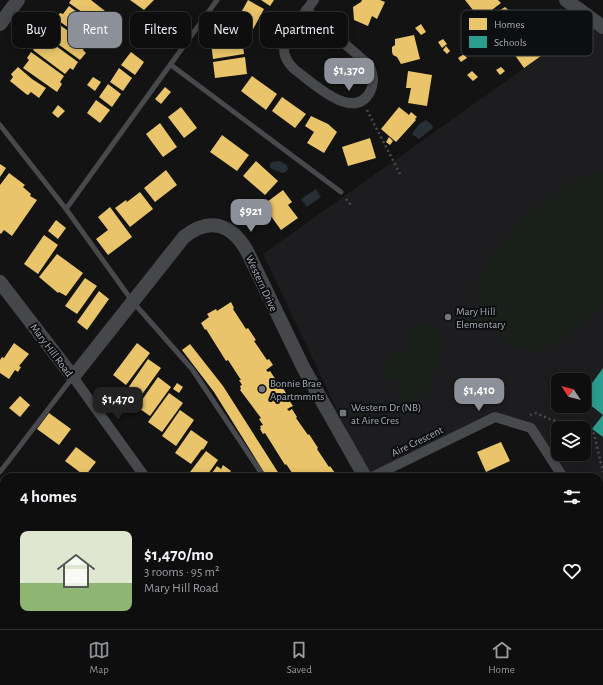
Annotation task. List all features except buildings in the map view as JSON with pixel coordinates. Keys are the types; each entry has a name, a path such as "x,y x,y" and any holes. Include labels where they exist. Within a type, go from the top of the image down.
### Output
{"street":[{"path":"0,24 18,0"},
{"path":"306,10 369,65 373,72 372,86 367,96 362,100 356,103 349,103 335,98 294,69 284,56 283,50 286,38 306,10 314,0"},
{"path":"566,0 580,10"},
{"path":"593,20 603,27"},
{"name":"Western Drive","path":"73,377 172,252 189,233 201,227 212,225 223,227 231,231 239,238 247,251 304,369 363,473"},
{"name":"Mary Hill Road","path":"2,288 73,377 141,473"},
{"name":"Aire Crescent","path":"380,473 495,417 531,428 560,473"}],"lane":[{"path":"66,209 217,0"},
{"path":"171,65 341,192"},
{"path":"0,125 66,209 133,302 192,369 261,473"},
{"path":"0,472 73,377"}],"path":[{"path":"362,100 400,174"},
{"path":"530,415 536,413 552,420 578,426 587,424 594,434 603,472"}],"shaded area":[{"name":"Mary Hill Elementary","path":"593,21 603,27 603,473 560,473 553,461 591,461 591,421 551,421 551,459 531,428 495,417 377,473 367,473 263,254 541,56 593,56"},
{"path":"426,120 432,125 433,128 419,139 412,134 419,124"},
{"path":"280,161 287,165 288,169 286,172 282,173 270,168 270,164 272,162"},
{"path":"603,170 603,305 565,337 545,350 539,351 526,349 508,342 490,326 481,311 477,290 481,276 502,243 539,204 568,185"},
{"path":"316,189 321,197 307,207 301,199"},
{"path":"421,325 430,325 445,333 439,365 425,396 406,401 399,394 398,382 384,378 390,351 405,354 409,331"}],"place":[{"name":"Mary Hill Elementary","path":"448,317"},
{"name":"Bonnie Brae Apartmmnts","path":"262,389"},
{"name":"Western Dr (NB) at Aire Cres","path":"343,413"}]}
